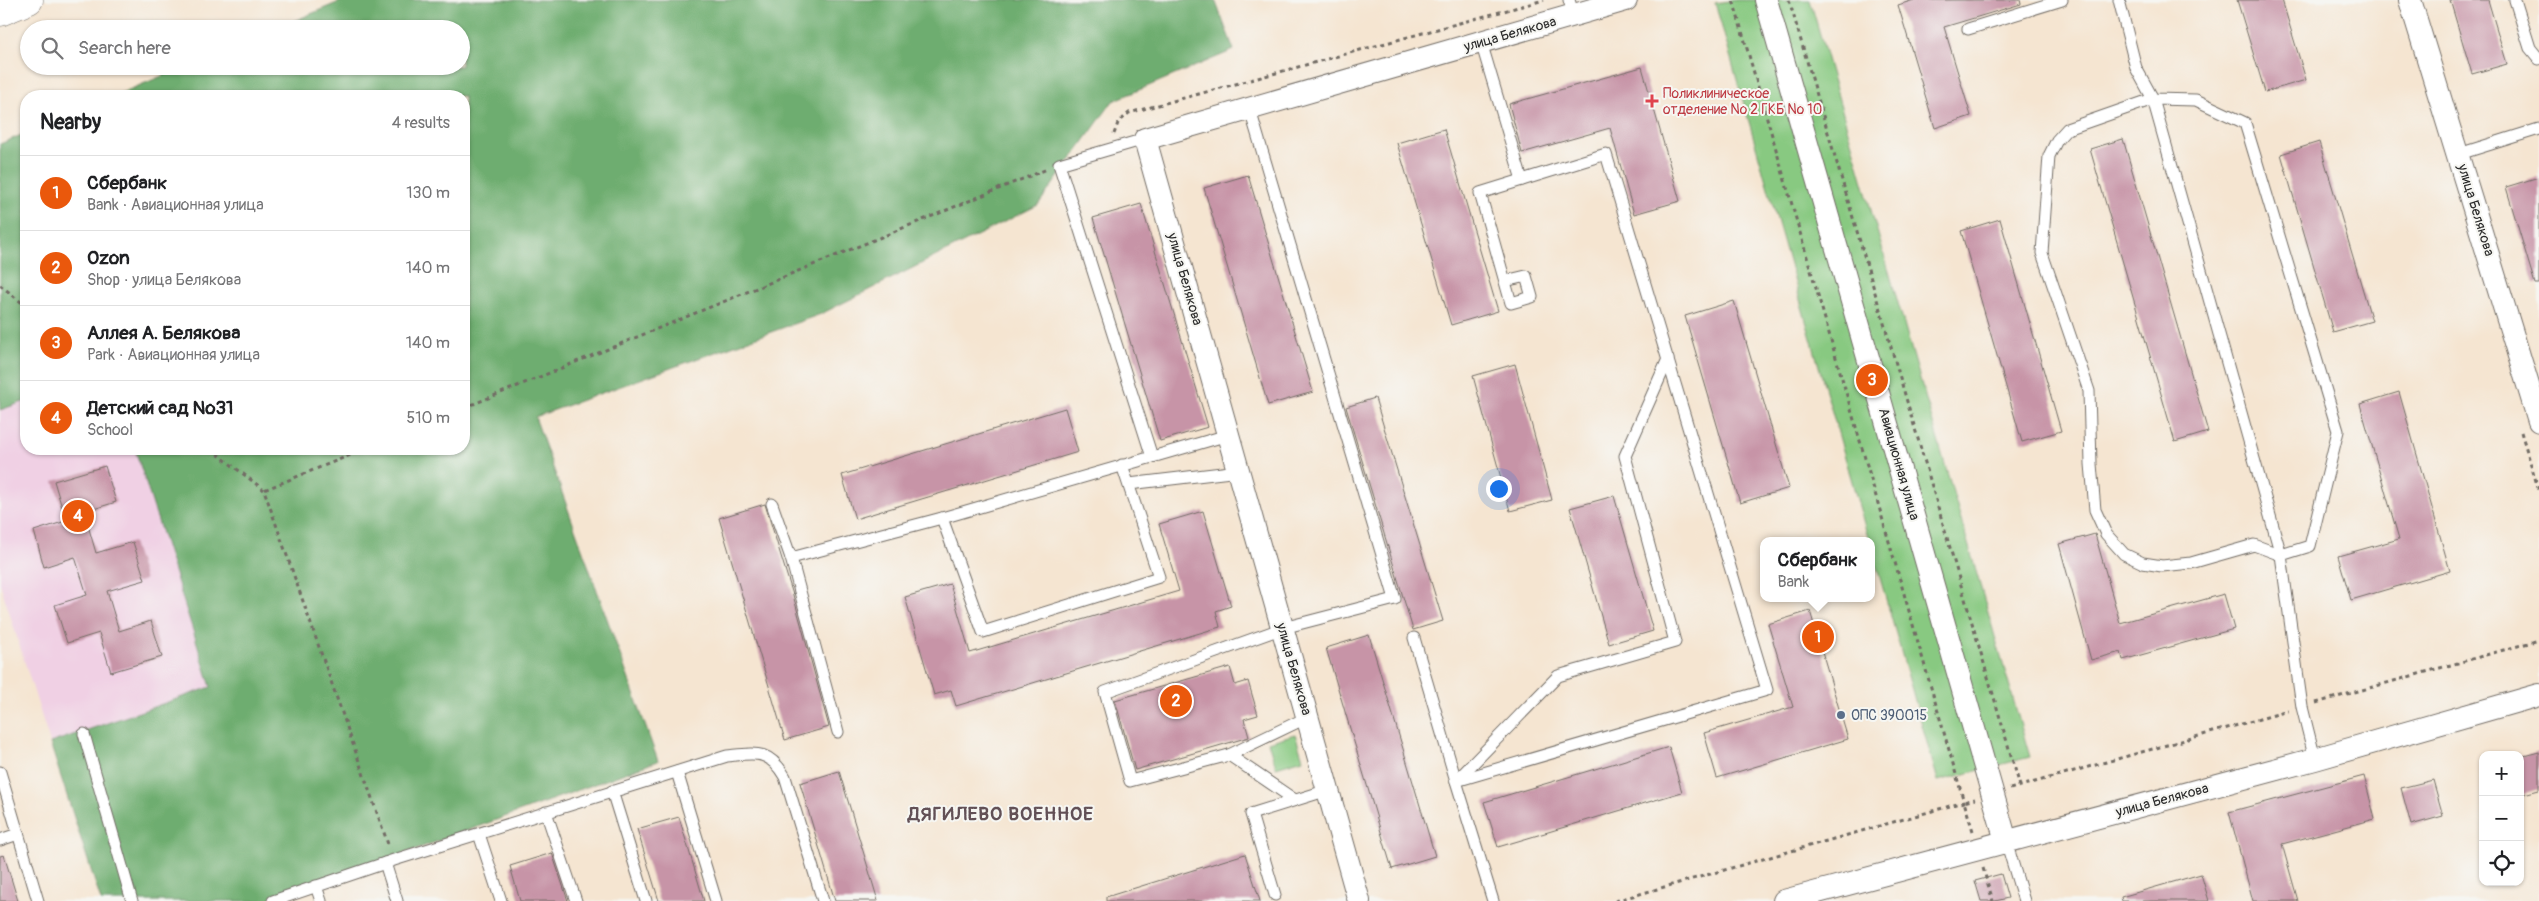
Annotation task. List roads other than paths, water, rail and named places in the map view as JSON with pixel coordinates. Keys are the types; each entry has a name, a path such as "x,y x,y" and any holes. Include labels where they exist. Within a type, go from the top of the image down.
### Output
{"street":[{"path":"0,12 29,0"},
{"name":"улица Белякова","path":"1359,901 1145,139 1481,42 1572,8 1626,0"},
{"name":"Авиационная улица","path":"1766,0 2006,841"},
{"name":"улица Белякова","path":"2410,0 2539,421"},
{"name":"улица Белякова","path":"1784,901 2315,759 2539,695"}],"lane":[{"path":"1968,29 2062,0"},
{"path":"2119,0 2136,68 2153,99 2281,555 2302,707 2315,759"},
{"path":"2515,0 2530,48 2539,59"},
{"path":"1481,42 1522,180"},
{"path":"2153,99 2196,100 2245,123 2338,431 2310,546 2281,555 2254,545 2191,564 2162,566 2142,563 2124,554 2106,534 2095,510 2091,464 2089,391 2042,253 2049,156 2057,140 2067,129 2153,99"},
{"path":"1250,110 1396,599 1282,628 1105,692 1130,780 1229,755 1308,717"},
{"path":"2458,154 2539,129"},
{"path":"1145,139 1059,164 1152,457"},
{"path":"1456,781 1767,690 1606,154 1480,192 1505,281"},
{"path":"1456,781 1558,676 1675,642 1625,456 1668,359"},
{"path":"791,558 942,518 1228,435"},
{"path":"942,518 983,632 1159,577 1122,465"},
{"path":"1129,484 1239,471"},
{"path":"772,504 791,558 838,732"},
{"path":"1414,638 1493,901"},
{"path":"84,734 132,901"},
{"path":"273,901 389,861 727,756 759,753 777,762 786,777 823,901"},
{"path":"1229,755 1295,800"},
{"path":"677,772 716,901"},
{"path":"1,780 38,901"},
{"path":"1275,895 1251,814 1328,790"},
{"path":"612,792 646,901"},
{"path":"546,812 576,901"},
{"path":"0,840 18,834"},
{"path":"479,834 501,901"},
{"path":"2006,841 2024,901"},
{"path":"389,861 397,901"},
{"path":"316,886 321,901"}],"place":[{"name":"Поликлиническое отделение № 2 ГКБ № 10","path":"1652,101"},
{"name":"Аллея А. Белякова","path":"1872,380"},
{"name":"Детский сад №31","path":"78,516"},
{"name":"Сбербанк","path":"1818,637"},
{"name":"Ozon","path":"1176,701"},
{"name":"ОПС 390015","path":"1841,715"}],"district":[{"name":"ДЯГИЛЕВО ВОЕННОЕ","path":"1001,814"}]}
